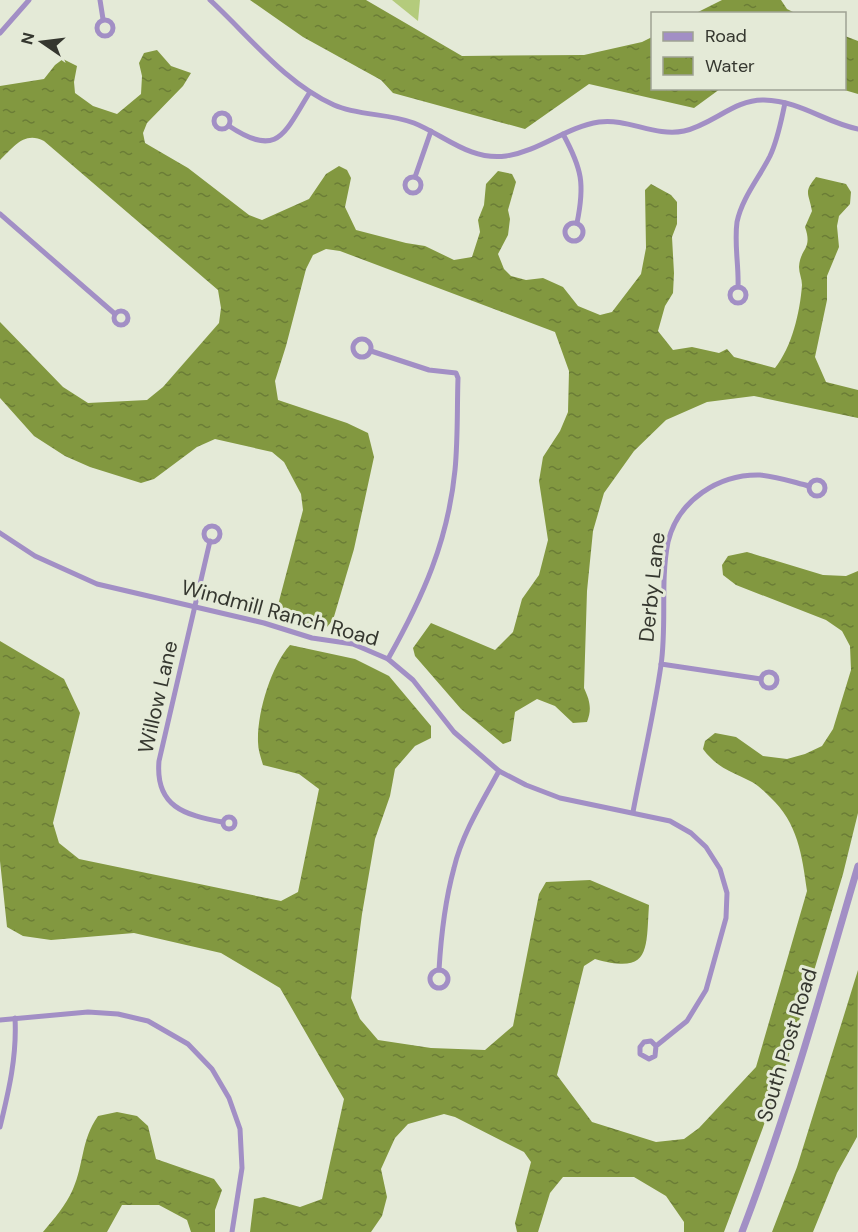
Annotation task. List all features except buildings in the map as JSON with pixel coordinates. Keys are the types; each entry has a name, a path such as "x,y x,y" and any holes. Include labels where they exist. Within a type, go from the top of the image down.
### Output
{"street":[{"path":"0,33 29,0"},
{"path":"100,0 103,19"},
{"path":"210,0 277,66 310,92 336,106 390,116 413,123 464,150 482,155 504,156 532,150 584,125 602,122 619,122 664,133 685,131 711,121 737,106 762,99 796,104 846,127 858,129"},
{"path":"230,126 248,138 261,141 275,140 286,129 310,92"},
{"path":"738,287 737,221 745,200 770,157 778,138 785,103"},
{"path":"415,177 430,131"},
{"path":"563,134 575,155 582,179 582,198 577,223"},
{"path":"0,214 115,314"},
{"path":"371,351 421,368 456,373 458,378 455,471 444,530 424,592 388,659"},
{"name":"Derby Lane","path":"633,813 661,664 669,542 675,522 702,491 716,483 736,477 761,475 809,486"},
{"name":"Windmill Ranch Road","path":"0,532 35,556 97,584 264,623 312,638 353,644 388,659 413,680 454,732 499,771 526,785 560,798 670,821 691,833 706,847 720,869 727,893 726,918 706,990 687,1021 656,1046"},
{"name":"Willow Lane","path":"210,541 159,761 158,777 163,792 180,810 193,816 222,822"},
{"name":"Derby Lane","path":"661,664 761,679"},
{"path":"439,970 454,866 472,820 499,771"},
{"name":"South Post Road","path":"742,1232 798,1074 858,866"},
{"path":"0,1020 88,1012 118,1014 148,1021 188,1044 212,1069 229,1098 240,1129 242,1168 232,1232"},
{"path":"0,1127 12,1079 16,1038 15,1018"}],"shaded area":[{"path":"392,0 420,0 418,21"}],"water":[{"path":"250,0 366,0 462,56 584,55 642,42 651,38 651,90 719,90 694,108 589,84 525,129 393,93 381,80 303,37"},
{"path":"722,0 781,0 787,9 793,12 698,12"},
{"path":"846,36 858,41 858,94 844,90"},
{"path":"157,50 171,66 191,73 183,86 147,123 143,133 145,143 188,168 249,215 262,220 309,199 326,174 339,166 347,170 351,178 345,207 356,230 425,246 454,260 472,257 480,232 478,220 484,205 486,184 498,171 512,174 516,182 508,210 510,219 508,235 498,254 504,269 511,276 526,280 543,278 563,287 578,306 600,315 612,312 641,274 646,248 645,190 651,184 671,195 677,202 677,224 672,237 673,293 665,306 658,331 673,350 692,347 719,353 727,349 734,357 775,368 790,340 799,306 802,285 799,267 808,240 805,227 812,211 809,187 816,177 846,184 851,192 850,204 839,216 837,226 839,247 827,276 827,300 815,357 826,382 858,390 858,418 754,396 707,402 666,420 634,451 604,493 593,531 587,591 584,688 590,705 587,722 573,723 555,706 537,699 515,712 511,741 503,744 461,709 415,656 413,648 431,623 495,650 513,632 522,599 539,575 548,540 539,481 543,457 560,431 568,412 569,371 555,332 340,251 326,249 313,255 306,269 275,381 278,400 347,423 368,433 374,457 354,549 333,620 326,628 283,617 278,605 303,510 301,494 284,462 272,452 215,439 197,447 154,479 141,483 90,467 65,456 34,436 0,398 0,322 63,387 88,403 147,400 163,387 219,323 221,308 218,290 44,141 37,138 25,139 0,160 0,86 44,79 63,59 77,66 74,82 75,93 93,106 117,114 141,94 142,76 139,63 144,53"},
{"path":"747,552 823,575 846,576 858,571 858,813 843,874 784,1071 724,1232 684,1232 684,1222 666,1196 634,1177 563,1177 550,1193 538,1232 517,1232 515,1223 531,1162 524,1152 455,1117 444,1114 408,1124 395,1138 381,1169 387,1197 382,1216 371,1232 250,1232 254,1199 264,1197 300,1207 322,1199 344,1099 280,988 221,953 134,933 51,940 23,936 7,927 0,861 0,641 64,679 80,713 53,823 59,843 79,859 281,901 298,892 319,789 299,774 263,765 258,745 258,730 271,677 290,645 355,659 389,676 431,726 431,738 415,746 395,769 390,796 375,839 351,998 360,1019 378,1040 431,1048 485,1050 513,1026 539,894 546,882 590,880 649,905 647,935 642,955 636,961 627,964 595,959 584,966 557,1075 592,1122 656,1142 684,1139 699,1128 756,1067 807,891 797,840 787,818 757,785 714,761 703,749 705,741 715,733 736,737 763,756 787,759 822,746 833,729 851,670 850,646 842,631 826,620 736,585 723,575 722,565 728,556"},
{"path":"858,970 857,1137 837,1173 813,1232 772,1232 797,1167"},
{"path":"117,1112 137,1116 148,1126 156,1159 214,1179 222,1190 215,1210 215,1232 191,1232 187,1220 159,1205 122,1205 107,1232 43,1232 73,1189 92,1125 98,1116"}]}
